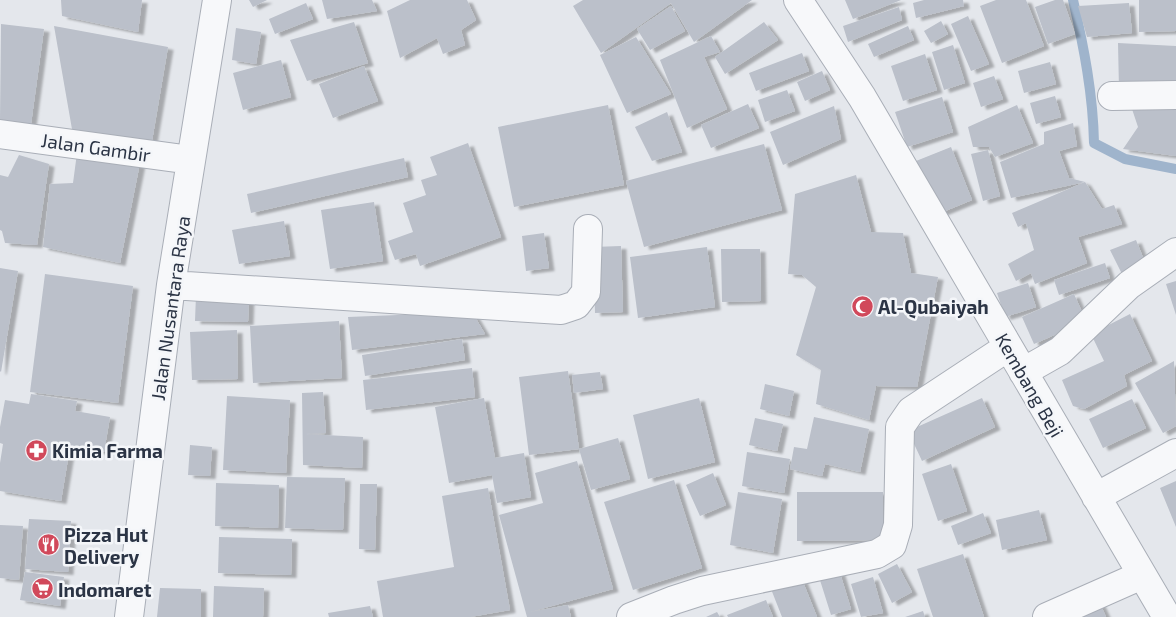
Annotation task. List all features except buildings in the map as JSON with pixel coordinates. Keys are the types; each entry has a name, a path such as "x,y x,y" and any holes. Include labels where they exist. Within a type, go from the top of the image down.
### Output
{"street":[{"name":"Jalan Nusantara Raya","path":"129,617 171,285 217,0"},
{"name":"Kembang Beji","path":"798,0 862,97 1167,617"},
{"path":"1112,96 1176,96"},
{"name":"Jalan Gambir","path":"0,134 191,160"},
{"path":"171,285 561,310 576,305 586,292 588,229"},
{"path":"1023,372 1060,351 1129,285 1176,252"},
{"path":"631,617 674,600 702,592 877,554 892,545 898,525 900,427 911,411 1008,347"},
{"path":"1096,497 1176,453"},
{"path":"1047,617 1142,576"}],"waterway":[{"path":"1073,0 1087,71 1094,143 1125,159 1176,169"}],"place":[{"name":"Al-Qubaiyah","path":"862,306"},
{"name":"Kimia Farma","path":"36,450"},
{"name":"Pizza Hut Delivery","path":"48,545"},
{"name":"Indomaret","path":"42,589"}]}
